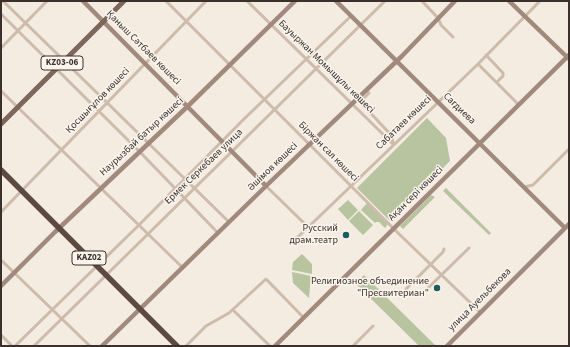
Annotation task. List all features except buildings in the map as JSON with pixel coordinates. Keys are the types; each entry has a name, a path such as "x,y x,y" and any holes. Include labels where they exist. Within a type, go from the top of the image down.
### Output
{"highway":[{"name":"KАZ02","path":"1,170 177,346"}],"main road":[{"name":"KZ03-06","path":"1,124 124,1"}],"street":[{"path":"3,1 229,223"},
{"path":"1,48 47,1"},
{"name":"Қаныш Сәтбаев көшесі","path":"83,1 308,227"},
{"name":"Біржан сал көшесі","path":"166,1 274,110 480,312"},
{"name":"Қосшығұлов көшесі","path":"1,212 206,1"},
{"name":"Бауыржан Момышұлы көшесі","path":"247,1 393,144"},
{"name":"Наурызбай батыр көшесі","path":"1,286 59,228 230,66 295,1"},
{"name":"Сагдиева","path":"336,1 524,187 568,228"},
{"name":"Ермек Серкебаев улица","path":"34,346 385,1"},
{"path":"422,1 438,18 441,25 453,37"},
{"name":"Әшімов көшесі","path":"102,346 397,61 455,1"},
{"path":"509,1 568,57"},
{"name":"Сабатаев көшесі","path":"295,238 478,64 540,1"},
{"path":"1,14 176,188 218,233"},
{"name":"Ермек Серкебаев улица","path":"16,346 223,141 352,16"},
{"path":"486,55 503,74 503,76 496,82"},
{"name":"Ақан сері көшесі","path":"275,346 480,142 568,57"},
{"path":"478,64 519,105"},
{"path":"366,90 369,93 362,100 362,104 392,136 393,144"},
{"path":"1,91 183,268"},
{"path":"524,187 533,185 569,149"},
{"name":"улица Ауельбекова","path":"447,346 526,267 568,228"},
{"path":"428,288 469,248"},
{"path":"406,289 443,252 444,249"},
{"path":"1,260 90,346"},
{"path":"186,346 206,326 226,316 266,279 304,318"},
{"path":"233,310 270,346"},
{"path":"353,346 373,326"},
{"path":"1,335 12,346"}],"green space":[{"path":"427,118 446,138 450,161 390,221 357,188"},
{"path":"446,188 491,233 489,235 443,191"},
{"path":"431,195 435,197 403,229 400,226"},
{"path":"348,200 358,210 348,220 338,209"},
{"path":"367,203 388,224 385,228 379,222 375,223 361,210"},
{"path":"359,211 373,225 363,235 349,221"},
{"path":"302,254 312,264 312,274 292,270 293,262"},
{"path":"292,272 311,276 309,298 293,283"},
{"path":"364,275 436,346 419,346 356,284"}],"place":[{"name":"Русский драм.театр","path":"346,235"},
{"name":"Религиозное объединение \"Пресвитериан\"","path":"437,288"}]}
